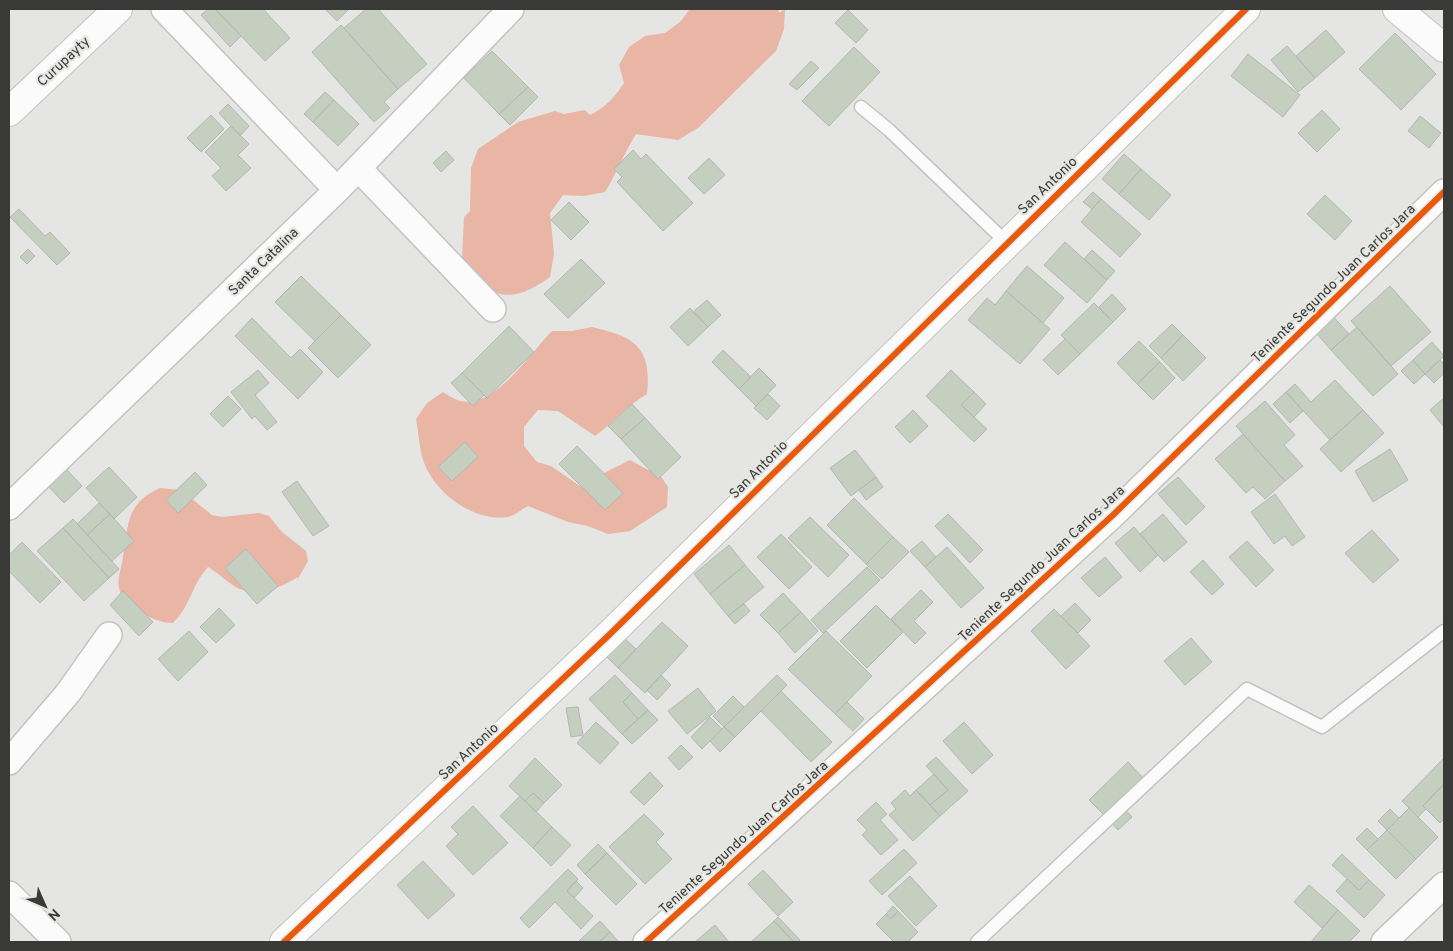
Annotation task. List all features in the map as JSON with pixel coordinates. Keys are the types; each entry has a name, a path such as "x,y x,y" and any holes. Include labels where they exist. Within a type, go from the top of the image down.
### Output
{"street":[{"name":"Curupayty","path":"9,112 118,9"},
{"path":"164,9 337,190"},
{"name":"Santa Catalina","path":"9,507 337,190 511,9"},
{"name":"San Antonio","path":"284,942 608,636 1006,242 1246,9"},
{"path":"1397,9 1444,48"},
{"path":"358,168 493,309"},
{"name":"Teniente Segundo Juan Carlos Jara","path":"646,942 1113,515 1444,192"},
{"path":"9,762 68,693 109,635"},
{"path":"1384,942 1444,885"},
{"path":"9,894 58,942"}],"lane":[{"path":"861,107 889,130 1006,242"},
{"path":"977,942 1247,689 1322,728 1444,631"}],"shaded area":[{"path":"690,9 778,9 779,13 785,9 784,29 776,51 698,128 678,140 636,134 605,192 583,196 563,195 550,213 554,254 550,277 529,290 513,295 497,293 489,289 462,259 464,217 470,211 471,168 478,149 518,122 555,111 564,114 585,110 590,115 601,109 613,98 624,83 619,65 629,47 645,36 665,33 680,22"},
{"path":"592,327 619,335 630,340 638,347 647,365 647,394 595,436 558,411 538,410 524,427 524,446 537,462 551,466 590,493 602,474 630,460 648,470 656,469 668,487 667,507 630,531 608,534 588,526 568,522 528,506 508,517 482,515 458,504 448,496 431,476 421,454 416,419 427,403 443,392 461,401 474,401 487,396 511,377 552,331 572,331"},
{"path":"160,488 181,490 212,515 222,517 259,513 269,516 282,532 306,551 308,561 296,582 298,577 275,588 250,592 234,586 208,567 198,581 179,617 173,623 166,623 141,613 126,601 122,595 119,588 119,576 128,525 134,508 149,494"}],"building":[{"path":"208,9 215,9 241,36 230,47 201,15"},
{"path":"215,9 263,9 290,38 265,61"},
{"path":"325,9 349,9 337,21"},
{"path":"366,9 378,9 427,64 398,89 344,28"},
{"path":"848,10 868,30 856,43 835,23"},
{"path":"341,25 398,89 384,102 390,108 374,122 312,52"},
{"path":"1326,30 1345,52 1315,78 1296,56"},
{"path":"1395,33 1436,74 1401,110 1359,69"},
{"path":"1287,46 1315,78 1298,92 1271,60"},
{"path":"854,47 880,72 829,126 802,101"},
{"path":"492,51 528,87 499,114 464,78"},
{"path":"1248,54 1300,95 1283,117 1231,76"},
{"path":"811,61 819,68 797,90 789,84"},
{"path":"528,87 538,97 510,125 499,114"},
{"path":"325,92 334,100 313,122 304,114"},
{"path":"334,100 359,124 338,146 313,122"},
{"path":"228,104 249,126 240,136 219,113"},
{"path":"1322,110 1340,129 1317,152 1298,133"},
{"path":"211,115 224,129 201,152 187,138"},
{"path":"1420,116 1441,133 1429,148 1408,131"},
{"path":"231,126 249,144 238,155 251,168 226,191 212,176 221,168 205,152"},
{"path":"633,150 641,159 646,154 693,203 663,231 617,182 622,177 614,169"},
{"path":"446,151 454,160 441,172 433,163"},
{"path":"1124,154 1141,169 1119,194 1102,179"},
{"path":"709,158 725,175 704,194 688,178"},
{"path":"1141,169 1171,195 1149,220 1119,194"},
{"path":"1093,192 1101,199 1092,209 1083,202"},
{"path":"1325,195 1352,221 1335,240 1307,214"},
{"path":"1101,199 1141,234 1120,257 1081,222"},
{"path":"569,202 589,222 571,240 551,220"},
{"path":"19,209 45,236 50,232 70,253 57,265 10,217"},
{"path":"1065,242 1107,280 1087,303 1044,265"},
{"path":"28,249 35,256 27,264 20,257"},
{"path":"1092,250 1115,271 1107,280 1084,259"},
{"path":"581,259 605,283 568,318 544,294"},
{"path":"1027,266 1064,298 1043,323 1006,291"},
{"path":"301,276 341,315 315,341 275,302"},
{"path":"1390,286 1431,332 1391,366 1351,321"},
{"path":"1006,291 1050,329 1020,364 968,320 987,298 995,305"},
{"path":"1112,294 1126,309 1113,322 1099,307"},
{"path":"707,300 721,315 708,327 693,312"},
{"path":"1094,303 1113,322 1080,354 1061,335"},
{"path":"690,308 708,327 688,346 670,327"},
{"path":"1328,311 1349,334 1331,350 1311,327"},
{"path":"341,315 371,345 338,378 308,348"},
{"path":"252,318 291,358 300,349 323,372 298,399 235,336"},
{"path":"1172,324 1183,335 1161,358 1149,346"},
{"path":"509,326 534,352 487,398 462,373"},
{"path":"1357,327 1398,374 1373,396 1331,350"},
{"path":"1183,335 1206,358 1183,381 1161,358"},
{"path":"1065,339 1080,354 1058,375 1043,360"},
{"path":"1139,341 1160,362 1137,384 1117,363"},
{"path":"1432,342 1444,356 1425,374 1413,360"},
{"path":"723,350 751,377 739,389 712,362"},
{"path":"1413,360 1425,374 1414,384 1401,371"},
{"path":"1440,360 1444,364 1444,373 1434,383 1425,374"},
{"path":"1160,362 1175,378 1153,400 1137,384"},
{"path":"759,368 776,385 756,406 739,389"},
{"path":"258,370 269,383 255,395 277,422 267,430 255,416 252,419 231,392"},
{"path":"951,370 974,392 961,405 987,429 974,442 926,396"},
{"path":"462,373 484,395 473,406 451,383"},
{"path":"1335,380 1363,410 1330,440 1286,392 1295,384 1311,402"},
{"path":"974,392 986,404 974,417 961,405"},
{"path":"1286,392 1303,411 1290,423 1273,404"},
{"path":"768,394 780,406 767,420 754,408"},
{"path":"228,396 241,409 223,427 210,414"},
{"path":"1444,398 1444,427 1430,410"},
{"path":"1265,401 1295,435 1284,445 1303,466 1285,481 1236,426"},
{"path":"632,404 645,418 621,439 608,426"},
{"path":"913,410 928,426 910,443 895,427"},
{"path":"1363,410 1384,433 1341,472 1320,449"},
{"path":"645,418 681,457 658,479 621,439"},
{"path":"1243,434 1285,481 1265,499 1253,487 1246,493 1215,459"},
{"path":"465,442 478,457 452,481 438,467"},
{"path":"577,446 623,493 605,510 559,464"},
{"path":"1390,449 1408,480 1373,502 1355,471"},
{"path":"855,450 876,477 851,496 830,468"},
{"path":"109,467 137,497 114,519 86,488"},
{"path":"66,469 82,486 64,503 48,486"},
{"path":"195,472 207,485 178,513 166,500"},
{"path":"876,477 883,487 866,500 859,490"},
{"path":"1178,477 1205,507 1186,525 1158,494"},
{"path":"297,481 329,526 313,536 282,492"},
{"path":"1275,494 1305,537 1292,546 1285,536 1274,544 1251,512"},
{"path":"854,498 893,537 866,564 827,525"},
{"path":"99,503 110,514 87,535 77,524"},
{"path":"110,514 134,541 112,561 87,535"},
{"path":"948,514 983,550 970,563 935,526"},
{"path":"1163,514 1187,542 1164,562 1140,534"},
{"path":"810,517 849,555 828,577 788,538"},
{"path":"73,519 119,569 109,578 63,528"},
{"path":"1134,527 1158,555 1140,572 1115,543"},
{"path":"63,528 109,578 84,601 37,551"},
{"path":"1372,530 1399,560 1373,583 1345,553"},
{"path":"781,534 812,567 789,589 757,557"},
{"path":"893,537 909,552 882,579 866,564"},
{"path":"922,541 936,557 925,567 910,551"},
{"path":"1247,541 1274,570 1256,587 1229,557"},
{"path":"22,542 61,582 40,603 9,571 9,555"},
{"path":"729,545 745,565 710,594 694,574"},
{"path":"947,547 984,588 961,608 925,567"},
{"path":"246,549 278,586 257,604 225,568"},
{"path":"1105,557 1122,577 1099,597 1081,578"},
{"path":"1203,560 1224,584 1212,595 1190,572"},
{"path":"745,565 764,587 728,616 710,594"},
{"path":"867,567 880,580 823,633 811,620"},
{"path":"921,590 933,602 914,621 926,633 915,644 891,619"},
{"path":"123,591 153,622 139,636 110,605"},
{"path":"783,593 801,612 778,633 760,615"},
{"path":"1075,603 1091,620 1078,633 1061,616"},
{"path":"744,604 750,611 735,624 728,616"},
{"path":"876,605 903,632 867,668 840,641"},
{"path":"219,608 235,625 216,643 200,627"},
{"path":"1054,609 1090,646 1066,669 1031,631"},
{"path":"801,612 818,631 795,653 778,633"},
{"path":"662,622 688,646 645,693 618,668"},
{"path":"189,631 208,652 178,681 158,659"},
{"path":"826,631 872,676 835,714 788,669"},
{"path":"1191,638 1212,662 1185,685 1164,661"},
{"path":"625,639 636,649 618,668 607,657"},
{"path":"615,675 632,693 623,702 638,719 622,734 589,699"},
{"path":"661,675 671,685 657,700 647,690"},
{"path":"777,675 787,685 735,737 724,727"},
{"path":"698,688 716,711 687,734 668,711"},
{"path":"781,691 832,742 811,762 761,711"},
{"path":"632,693 648,710 638,719 623,702"},
{"path":"733,696 744,707 724,727 713,716"},
{"path":"847,702 864,719 853,731 835,714"},
{"path":"578,707 583,735 571,737 566,708"},
{"path":"648,710 658,720 632,744 622,734"},
{"path":"710,717 722,729 702,749 691,737"},
{"path":"596,722 619,743 600,764 577,743"},
{"path":"964,722 993,755 972,774 943,741"},
{"path":"724,727 735,737 720,752 710,741"},
{"path":"681,745 693,757 679,770 668,758"},
{"path":"936,757 968,791 940,816 930,805 948,790 926,766"},
{"path":"535,758 562,785 544,803 533,793 525,801 509,786"},
{"path":"1444,758 1444,784 1423,806 1426,809 1418,817 1402,801"},
{"path":"1128,762 1148,783 1109,820 1089,800"},
{"path":"650,772 663,786 644,805 630,792"},
{"path":"934,774 948,790 930,805 916,790"},
{"path":"1444,784 1444,819 1440,823 1423,806"},
{"path":"905,790 910,796 916,790 940,816 913,841 889,815 896,809 891,803"},
{"path":"533,793 544,803 536,812 525,801"},
{"path":"520,796 552,827 533,848 500,816"},
{"path":"876,802 887,814 880,820 898,840 881,855 862,835 867,830 857,820"},
{"path":"473,806 508,843 473,875 446,846 458,834 451,827"},
{"path":"1123,807 1132,817 1118,830 1109,820"},
{"path":"1409,808 1438,837 1416,859 1387,830"},
{"path":"1390,809 1399,818 1387,830 1378,821"},
{"path":"644,814 664,834 656,842 672,859 645,884 609,847"},
{"path":"552,827 571,845 551,866 533,848"},
{"path":"1367,828 1378,839 1367,850 1356,839"},
{"path":"1387,830 1416,859 1396,879 1367,850"},
{"path":"598,844 607,853 585,874 577,865"},
{"path":"904,849 917,863 882,895 869,881"},
{"path":"607,853 637,884 616,905 585,874"},
{"path":"1342,854 1369,880 1359,890 1332,865"},
{"path":"423,861 455,895 428,919 397,885"},
{"path":"568,869 578,879 567,891 593,916 581,929 555,902 529,928 520,918"},
{"path":"763,870 793,902 778,916 748,884"},
{"path":"910,876 937,906 916,926 888,896"},
{"path":"1347,879 1359,890 1369,880 1385,895 1364,918 1336,891"},
{"path":"576,881 583,888 574,898 567,891"},
{"path":"1309,885 1338,910 1322,928 1294,902"},
{"path":"893,906 898,911 891,919 886,914"},
{"path":"1338,910 1360,931 1349,942 1311,942"},
{"path":"898,911 918,932 908,942 894,942 876,924 886,914 891,919"},
{"path":"778,917 800,940 798,942 794,942 774,921"},
{"path":"600,921 610,932 599,942 578,942"},
{"path":"774,921 794,942 751,942"},
{"path":"715,925 729,942 695,942"},
{"path":"610,932 619,942 599,942"}],"cycle path":[{"path":"284,942 608,636 1246,9"},
{"path":"646,942 1113,515 1444,192"}]}
